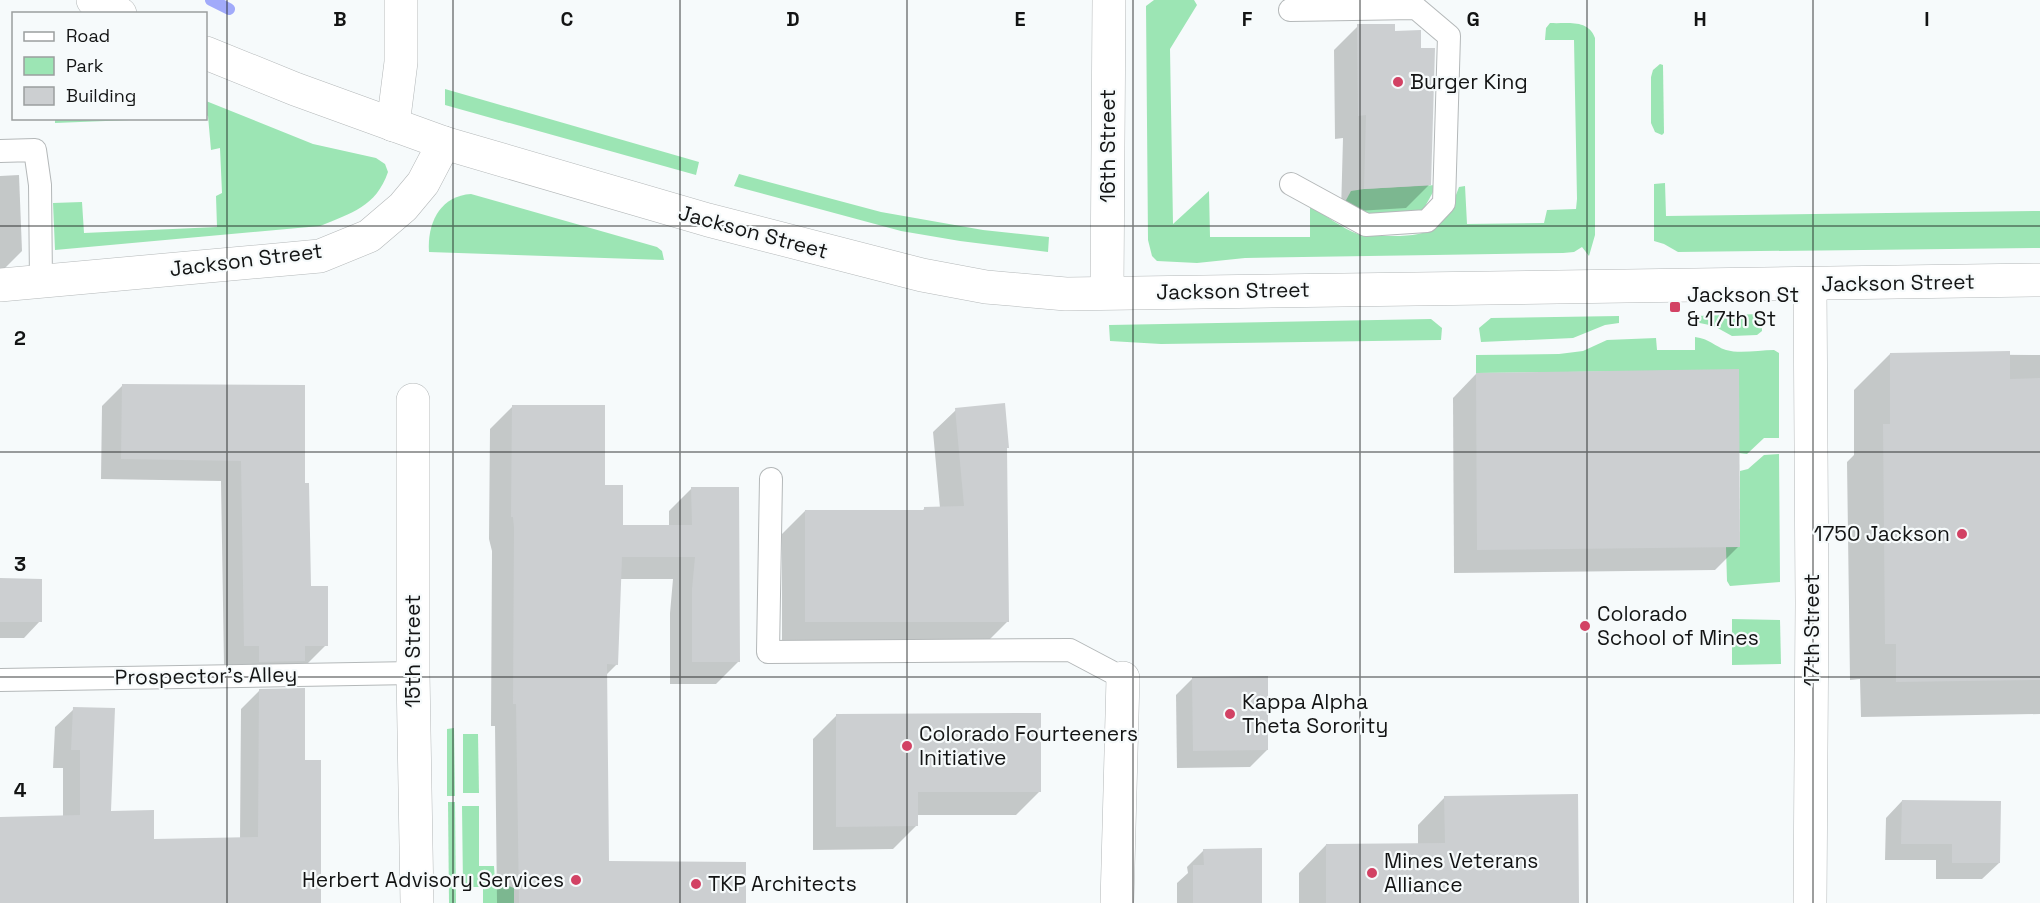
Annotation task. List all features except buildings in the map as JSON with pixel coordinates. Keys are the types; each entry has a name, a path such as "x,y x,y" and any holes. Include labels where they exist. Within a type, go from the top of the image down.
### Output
{"street":[{"path":"93,0 116,12"},
{"path":"393,125 401,62 401,0"},
{"name":"16th Street","path":"1107,292 1109,0"},
{"name":"Jackson Street","path":"207,53 295,90 444,143 708,220 922,275 986,287 1066,294 2040,280"},
{"name":"Jackson Street","path":"0,285 320,256 369,236 403,207 423,183 444,143"},
{"name":"17th Street","path":"1810,285 1812,603 1810,903"},
{"name":"15th Street","path":"413,400 413,673 417,903"},
{"path":"1118,903 1124,678"}],"lane":[{"path":"1290,10 1416,8 1449,36 1443,203 1427,221 1366,225 1291,184"},
{"path":"0,151 35,150 40,185 41,281"},
{"path":"771,479 768,652 1070,650 1124,678"},
{"name":"Prospector's Alley","path":"0,680 413,673"}],"green space":[{"path":"1154,0 1194,0 1197,5 1170,49 1173,224 1209,191 1210,237 1310,237 1310,206 1346,229 1361,235 1415,235 1434,228 1448,213 1459,187 1465,186 1467,224 1544,223 1547,210 1576,209 1574,40 1545,40 1546,28 1550,23 1577,24 1588,28 1595,38 1595,235 1589,256 1582,247 1574,252 1563,253 1245,258 1197,263 1157,261 1152,256 1148,240 1146,6"},
{"path":"1660,64 1663,65 1664,133 1662,135 1655,132 1651,123 1651,77 1653,70"},
{"path":"445,89 699,162 696,175 445,105"},
{"path":"207,101 313,144 376,158 385,164 388,172 383,184 369,201 352,212 320,226 55,250 53,203 82,202 84,233 217,227 216,196 222,193 220,148 211,150"},
{"path":"55,120 131,120 55,123"},
{"path":"739,174 881,212 983,230 1049,237 1048,252 901,231 734,186"},
{"path":"1665,183 1666,216 2040,211 2040,248 1678,252 1654,241 1654,184"},
{"path":"1437,185 1423,210 1369,214 1345,202 1351,191"},
{"path":"471,194 657,247 662,251 664,260 429,252 430,231 438,213 451,200"},
{"path":"1761,314 1762,331 1757,335 1732,336 1714,326 1695,322 1695,316"},
{"path":"1619,316 1619,323 1605,325 1573,338 1481,342 1479,328 1491,318"},
{"path":"1431,319 1442,328 1441,340 1161,344 1110,341 1109,325"},
{"path":"1695,337 1731,351 1774,350 1779,353 1779,438 1764,438 1747,454 1739,453 1738,370 1476,373 1476,355 1559,354 1583,351 1607,340 1656,338 1657,350 1695,350"},
{"path":"1779,454 1780,582 1730,586 1727,581 1726,547 1740,546 1740,471 1748,469 1764,455"},
{"path":"1732,619 1780,620 1781,664 1732,665"},
{"path":"454,728 455,796 447,796 447,729"},
{"path":"463,734 478,734 479,793 463,793"},
{"path":"448,802 455,802 456,903 449,903"},
{"path":"462,806 479,806 479,866 494,866 495,881 514,888 514,903 483,903 483,887 463,887"}],"waterway":[{"path":"211,0 229,9"}],"place":[{"name":"Burger King","path":"1398,82"},
{"name":"Jackson St & 17th St","path":"1675,307"},
{"name":"1750 Jackson","path":"1962,534"},
{"name":"Colorado School of Mines","path":"1585,626"},
{"name":"Kappa Alpha Theta Sorority","path":"1230,714"},
{"name":"Colorado Fourteeners Initiative","path":"907,746"},
{"name":"Mines Veterans Alliance","path":"1372,873"},
{"name":"Herbert Advisory Services","path":"576,880"},
{"name":"TKP Architects","path":"696,884"}]}
